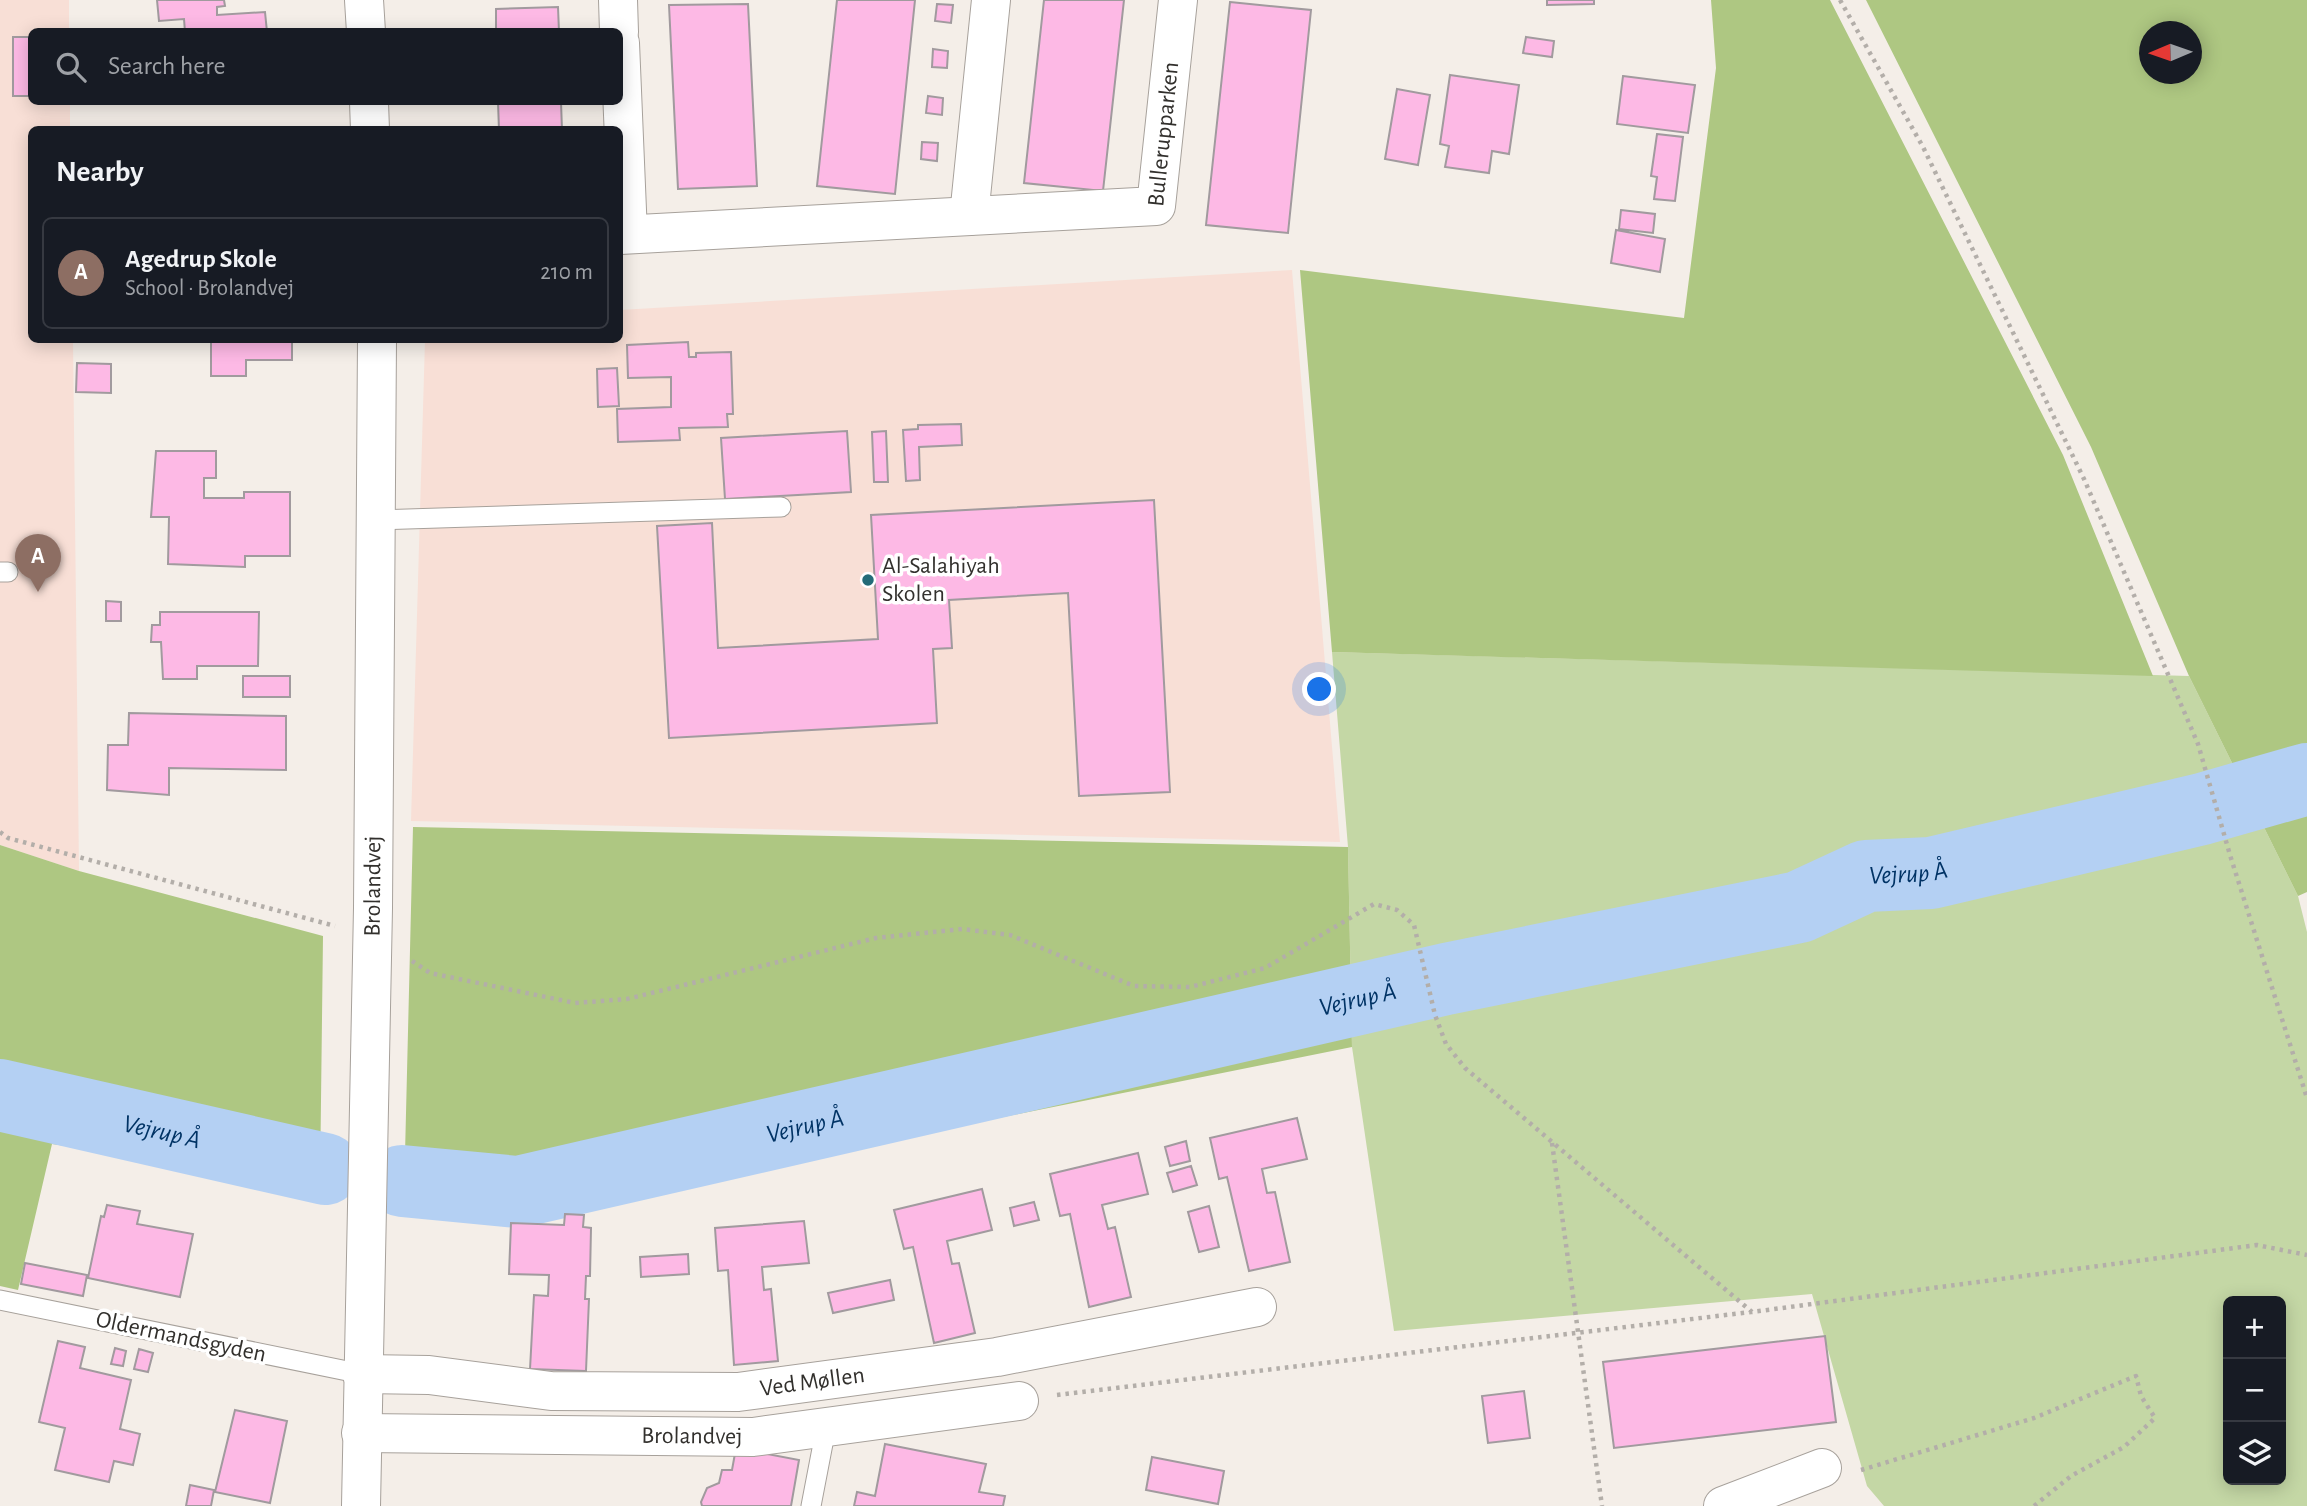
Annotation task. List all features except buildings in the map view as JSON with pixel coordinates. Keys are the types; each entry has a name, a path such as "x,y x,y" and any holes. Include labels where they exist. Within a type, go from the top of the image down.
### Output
{"street":[{"path":"364,0 366,28"},
{"path":"618,0 619,28"},
{"path":"969,216 991,0"},
{"name":"Bullerupparken","path":"623,187 624,235 1156,206 1178,0"},
{"path":"369,105 370,126"},
{"name":"Bullerupparken","path":"621,105 622,126"},
{"name":"Brolandvej","path":"361,1506 371,936 377,343"},
{"name":"Ved Møllen","path":"362,1374 429,1375 551,1391 738,1392 998,1357 1257,1307"},
{"name":"Brolandvej","path":"361,1433 753,1437 1019,1401"},
{"path":"1723,1506 1822,1468"}],"lane":[{"path":"376,520 781,507"},
{"name":"Oldermandsgyden","path":"0,1300 362,1374"},
{"path":"811,1506 826,1428"}],"path":[{"path":"1840,0 1923,148 2072,454 2199,744 2230,855 2307,1098"},
{"path":"0,832 8,838 371,936 430,973 575,1003 626,999 876,938 962,929 1010,935 1134,986 1190,987 1265,968 1374,904 1397,910 1414,925 1435,1015 1446,1044 1465,1068 1752,1312"},
{"path":"1552,1142 1602,1506"},
{"path":"1019,1401 1752,1312 2257,1245 2307,1255"},
{"path":"1822,1468 1867,1470 2034,1418 2136,1376 2141,1396 2155,1418 2123,1447 2071,1476 2035,1506"}],"shaded area":[{"path":"0,0 69,0 69,28 28,28 28,105 70,105 70,126 28,126 28,343 73,343 79,871 0,845"},
{"name":"Al-Salahiyah Skolen","path":"1292,270 1340,842 411,821 425,343 623,343 623,310"}],"green space":[{"path":"1711,0 1830,0 2063,455 2153,676 1332,652 1300,270 1684,318 1716,68"},
{"path":"1866,0 2307,0 2307,892 2298,896 2189,676 2091,447"},
{"path":"1332,652 2189,676 2298,896 2307,932 2307,1506 1884,1506 1867,1486 1812,1294 1394,1331 1352,1047 1348,847"},
{"path":"413,827 1348,847 1352,1047 619,1194 437,1200 404,1195"},
{"path":"0,845 79,871 323,936 320,1183 52,1144 18,1290 0,1286"}],"waterway":[{"name":"Vejrup Å","path":"402,1181 518,1192 1446,979 1799,907 1866,876 1931,873 2202,809 2307,779"},
{"name":"Vejrup Å","path":"0,1095 325,1169"}],"place":[{"name":"Al-Salahiyah Skolen","path":"868,580"},
{"name":"Agedrup Skole","path":"38,592"}]}
